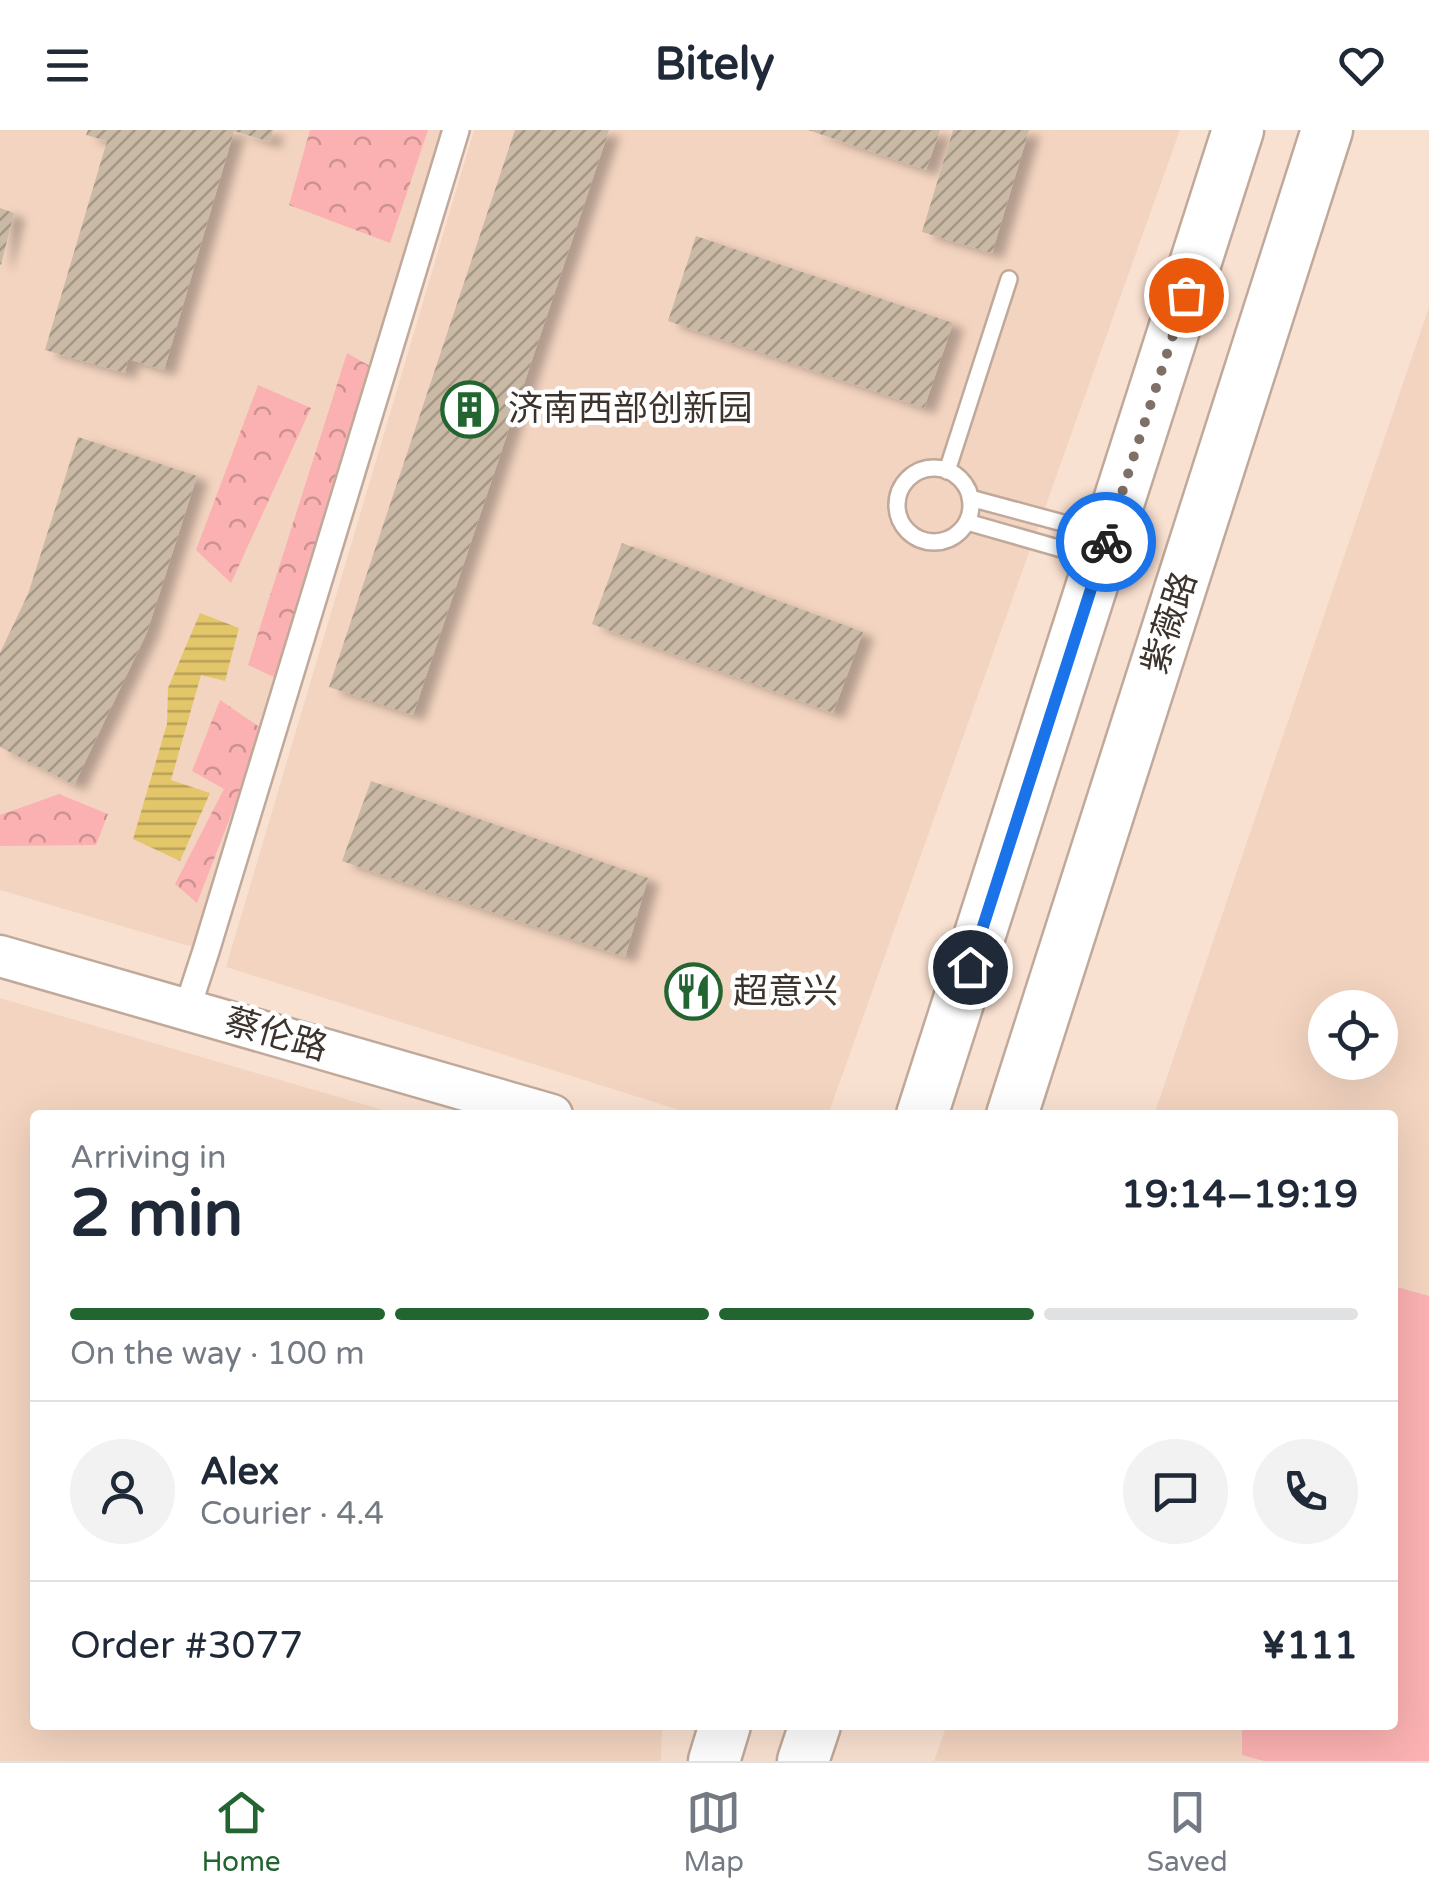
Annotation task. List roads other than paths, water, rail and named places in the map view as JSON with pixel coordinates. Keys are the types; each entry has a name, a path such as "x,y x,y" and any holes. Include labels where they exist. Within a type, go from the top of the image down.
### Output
{"main road":[{"path":"924,1110 1238,130"},
{"name":"紫薇路","path":"1014,1110 1328,130"},
{"path":"714,1761 723,1730"},
{"path":"803,1761 813,1730"}],"street":[{"path":"187,1009 456,130"},
{"name":"蔡伦路","path":"0,956 535,1110"}],"lane":[{"path":"947,471 1009,279"},
{"path":"935,468 958,477 970,498 967,522 960,532 938,542 914,536 899,518 898,494 912,475 923,470 935,468"},
{"path":"970,498 1105,548"},
{"path":"967,522 1105,548"}],"place":[{"name":"济南西部创新园","path":"469,409"},
{"name":"超意兴","path":"694,992"}]}
